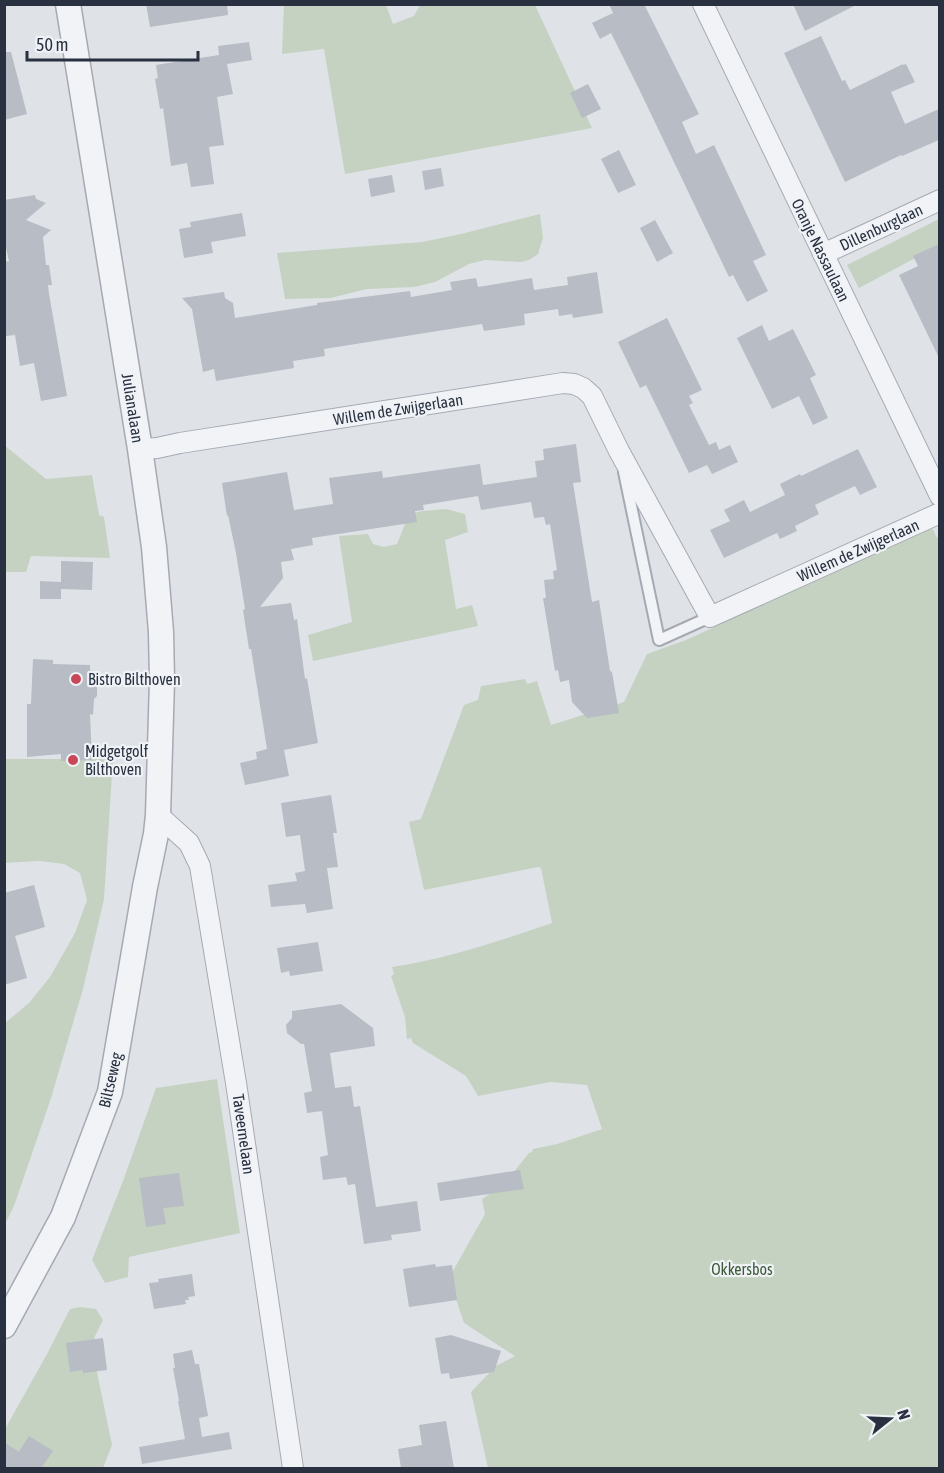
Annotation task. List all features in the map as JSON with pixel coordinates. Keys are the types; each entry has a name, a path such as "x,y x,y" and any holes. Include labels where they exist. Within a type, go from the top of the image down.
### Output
{"street":[{"name":"Julianalaan","path":"68,4 154,547 161,632 162,681 158,815"},
{"name":"Oranje Nassaulaan","path":"703,4 939,496"},
{"name":"Dillenburglaan","path":"823,254 939,200"},
{"name":"Willem de Zwijgerlaan","path":"140,449 563,383 574,384 592,396 619,451 710,617 939,513"},
{"name":"Biltseweg","path":"4,1326 63,1217 110,1092 158,815"},
{"name":"Taveernelaan","path":"158,815 189,843 200,866 236,1083 293,1468"}],"lane":[{"name":"Willem de Zwijgerlaan","path":"619,451 659,640 710,617"}],"green space":[{"path":"284,5 386,5 393,24 414,16 420,5 535,5 592,128 345,174 324,49 282,54"},
{"path":"540,214 543,238 538,254 529,260 521,262 485,260 469,264 435,282 415,287 367,289 331,298 285,299 277,253 422,242"},
{"path":"939,219 939,253 936,247 859,288 847,265"},
{"path":"4,445 46,479 92,475 99,515 104,517 110,558 31,556 26,572 5,572"},
{"path":"446,509 465,514 468,532 445,540 456,609 472,605 478,626 313,661 308,635 352,622 339,536 368,534 373,544 384,547 397,544 409,514"},
{"name":"Okkersbos","path":"933,529 940,540 939,1468 488,1468 471,1392 496,1366 515,1356 464,1323 449,1278 485,1214 482,1199 502,1186 533,1149 557,1144 602,1129 587,1085 550,1082 478,1096 466,1076 413,1043 411,1038 407,1039 405,1017 391,976 394,974 392,967 493,943 552,923 541,868 538,867 424,890 409,822 421,819 464,705 478,700 481,686 525,679 527,684 537,681 551,725 624,702 647,654 686,640"},
{"path":"5,759 113,759 104,899 83,989 51,1098 14,1206 5,1224 5,1023 29,1003 50,977 75,933 87,900 80,873 64,864 40,861 5,863"},
{"path":"217,1079 240,1233 129,1257 128,1277 105,1283 92,1260 156,1088"},
{"path":"80,1307 96,1309 103,1320 92,1348 112,1445 103,1468 5,1468 5,1429 70,1309"}],"building":[{"path":"146,4 227,4 228,15 150,27"},
{"path":"609,4 644,4 699,114 682,122 696,154 714,145 766,255 753,261 768,291 747,302 733,275 729,277 611,33 600,39 592,23 613,13"},
{"path":"793,4 858,4 805,31"},
{"path":"821,36 842,81 845,80 850,90 906,64 915,82 891,92 905,124 939,109 939,140 901,155 845,182 784,53"},
{"path":"249,42 252,60 227,64 233,94 217,97 224,145 209,147 214,184 191,187 187,163 171,166 163,108 160,109 155,79 158,78 156,65 219,55 218,46"},
{"path":"4,52 11,52 27,114 4,120"},
{"path":"588,84 601,109 582,118 570,93"},
{"path":"619,150 636,185 618,193 601,159"},
{"path":"441,168 444,186 425,190 422,171"},
{"path":"392,175 395,192 371,197 368,179"},
{"path":"35,195 36,199 46,203 26,220 51,230 43,237 46,265 49,265 52,285 48,285 49,294 67,396 41,401 34,363 20,366 15,335 6,336 4,324 4,262 9,261 4,239 4,200"},
{"path":"242,213 246,236 211,242 213,253 184,258 179,229 191,227 190,222"},
{"path":"655,220 673,253 657,262 640,228"},
{"path":"939,244 939,358 899,275 918,266 913,256"},
{"path":"597,272 603,313 573,318 572,314 559,316 558,309 524,314 525,325 484,331 482,324 324,349 325,356 293,361 294,368 216,381 214,369 203,372 192,309 182,298 224,292 225,298 233,303 235,318 317,305 317,303 410,291 411,297 452,290 450,282 476,278 478,287 532,278 534,290 568,285 567,277"},
{"path":"667,318 702,390 689,396 693,403 689,405 709,445 716,442 719,450 730,445 738,462 712,474 707,465 689,473 646,385 640,388 618,342"},
{"path":"762,325 769,341 793,329 816,375 810,378 828,418 813,425 799,396 772,409 737,338"},
{"path":"576,444 581,482 573,483 592,602 599,600 619,713 587,718 572,702 569,680 560,682 558,670 555,671 543,598 546,598 544,580 554,579 553,571 557,570 550,524 546,525 544,517 534,518 531,502 481,510 478,496 423,505 424,510 415,511 417,522 312,538 313,545 291,549 294,560 281,562 283,578 260,607 291,603 294,620 297,619 305,679 307,678 318,743 284,750 289,776 245,785 240,763 257,759 256,752 267,749 251,649 249,649 236,553 222,483 287,472 294,510 333,504 329,478 382,471 383,478 480,464 483,485 537,477 535,461 544,460 543,449"},
{"path":"858,449 877,487 860,495 855,486 815,505 819,514 795,526 797,531 780,539 777,533 724,558 710,530 730,521 724,510 744,500 750,512 785,495 780,484"},
{"path":"61,561 93,562 92,590 61,589 61,599 40,599 40,581 61,582"},
{"path":"33,659 53,660 53,664 90,665 90,670 94,671 97,696 94,699 93,715 90,714 92,760 61,761 61,754 27,757 27,704 31,704"},
{"path":"331,795 337,833 333,833 338,867 327,868 333,909 307,913 305,904 271,907 268,885 297,881 295,873 305,871 300,835 286,837 281,803"},
{"path":"34,885 45,927 15,936 27,978 4,985 4,893"},
{"path":"318,942 323,971 290,976 289,971 281,973 277,948"},
{"path":"341,1004 373,1028 375,1046 330,1053 335,1088 351,1086 354,1107 360,1106 376,1207 417,1201 421,1231 391,1235 392,1240 364,1244 355,1184 348,1185 346,1177 323,1180 320,1157 328,1155 322,1111 307,1113 304,1093 312,1091 304,1044 287,1033 286,1025 292,1018 292,1011"},
{"path":"520,1170 524,1189 440,1201 437,1183"},
{"path":"179,1173 184,1206 163,1208 166,1224 146,1227 139,1178"},
{"path":"435,1264 436,1267 452,1265 457,1300 409,1307 403,1269"},
{"path":"192,1274 195,1296 188,1297 189,1300 185,1300 186,1304 154,1309 149,1283 159,1282 158,1279"},
{"path":"451,1335 501,1351 494,1372 450,1379 449,1373 441,1374 435,1338"},
{"path":"103,1338 107,1370 70,1372 66,1343"},
{"path":"192,1350 195,1364 199,1364 208,1416 199,1418 202,1437 229,1432 232,1449 142,1464 139,1447 185,1439 173,1368 175,1368 173,1354"},
{"path":"446,1421 454,1468 401,1468 398,1449 422,1445 419,1425"},
{"path":"29,1436 53,1451 42,1467 44,1468 4,1468 4,1442 19,1452"}],"place":[{"name":"Bistro Bilthoven","path":"76,679"},
{"name":"Midgetgolf Bilthoven","path":"73,760"}]}
